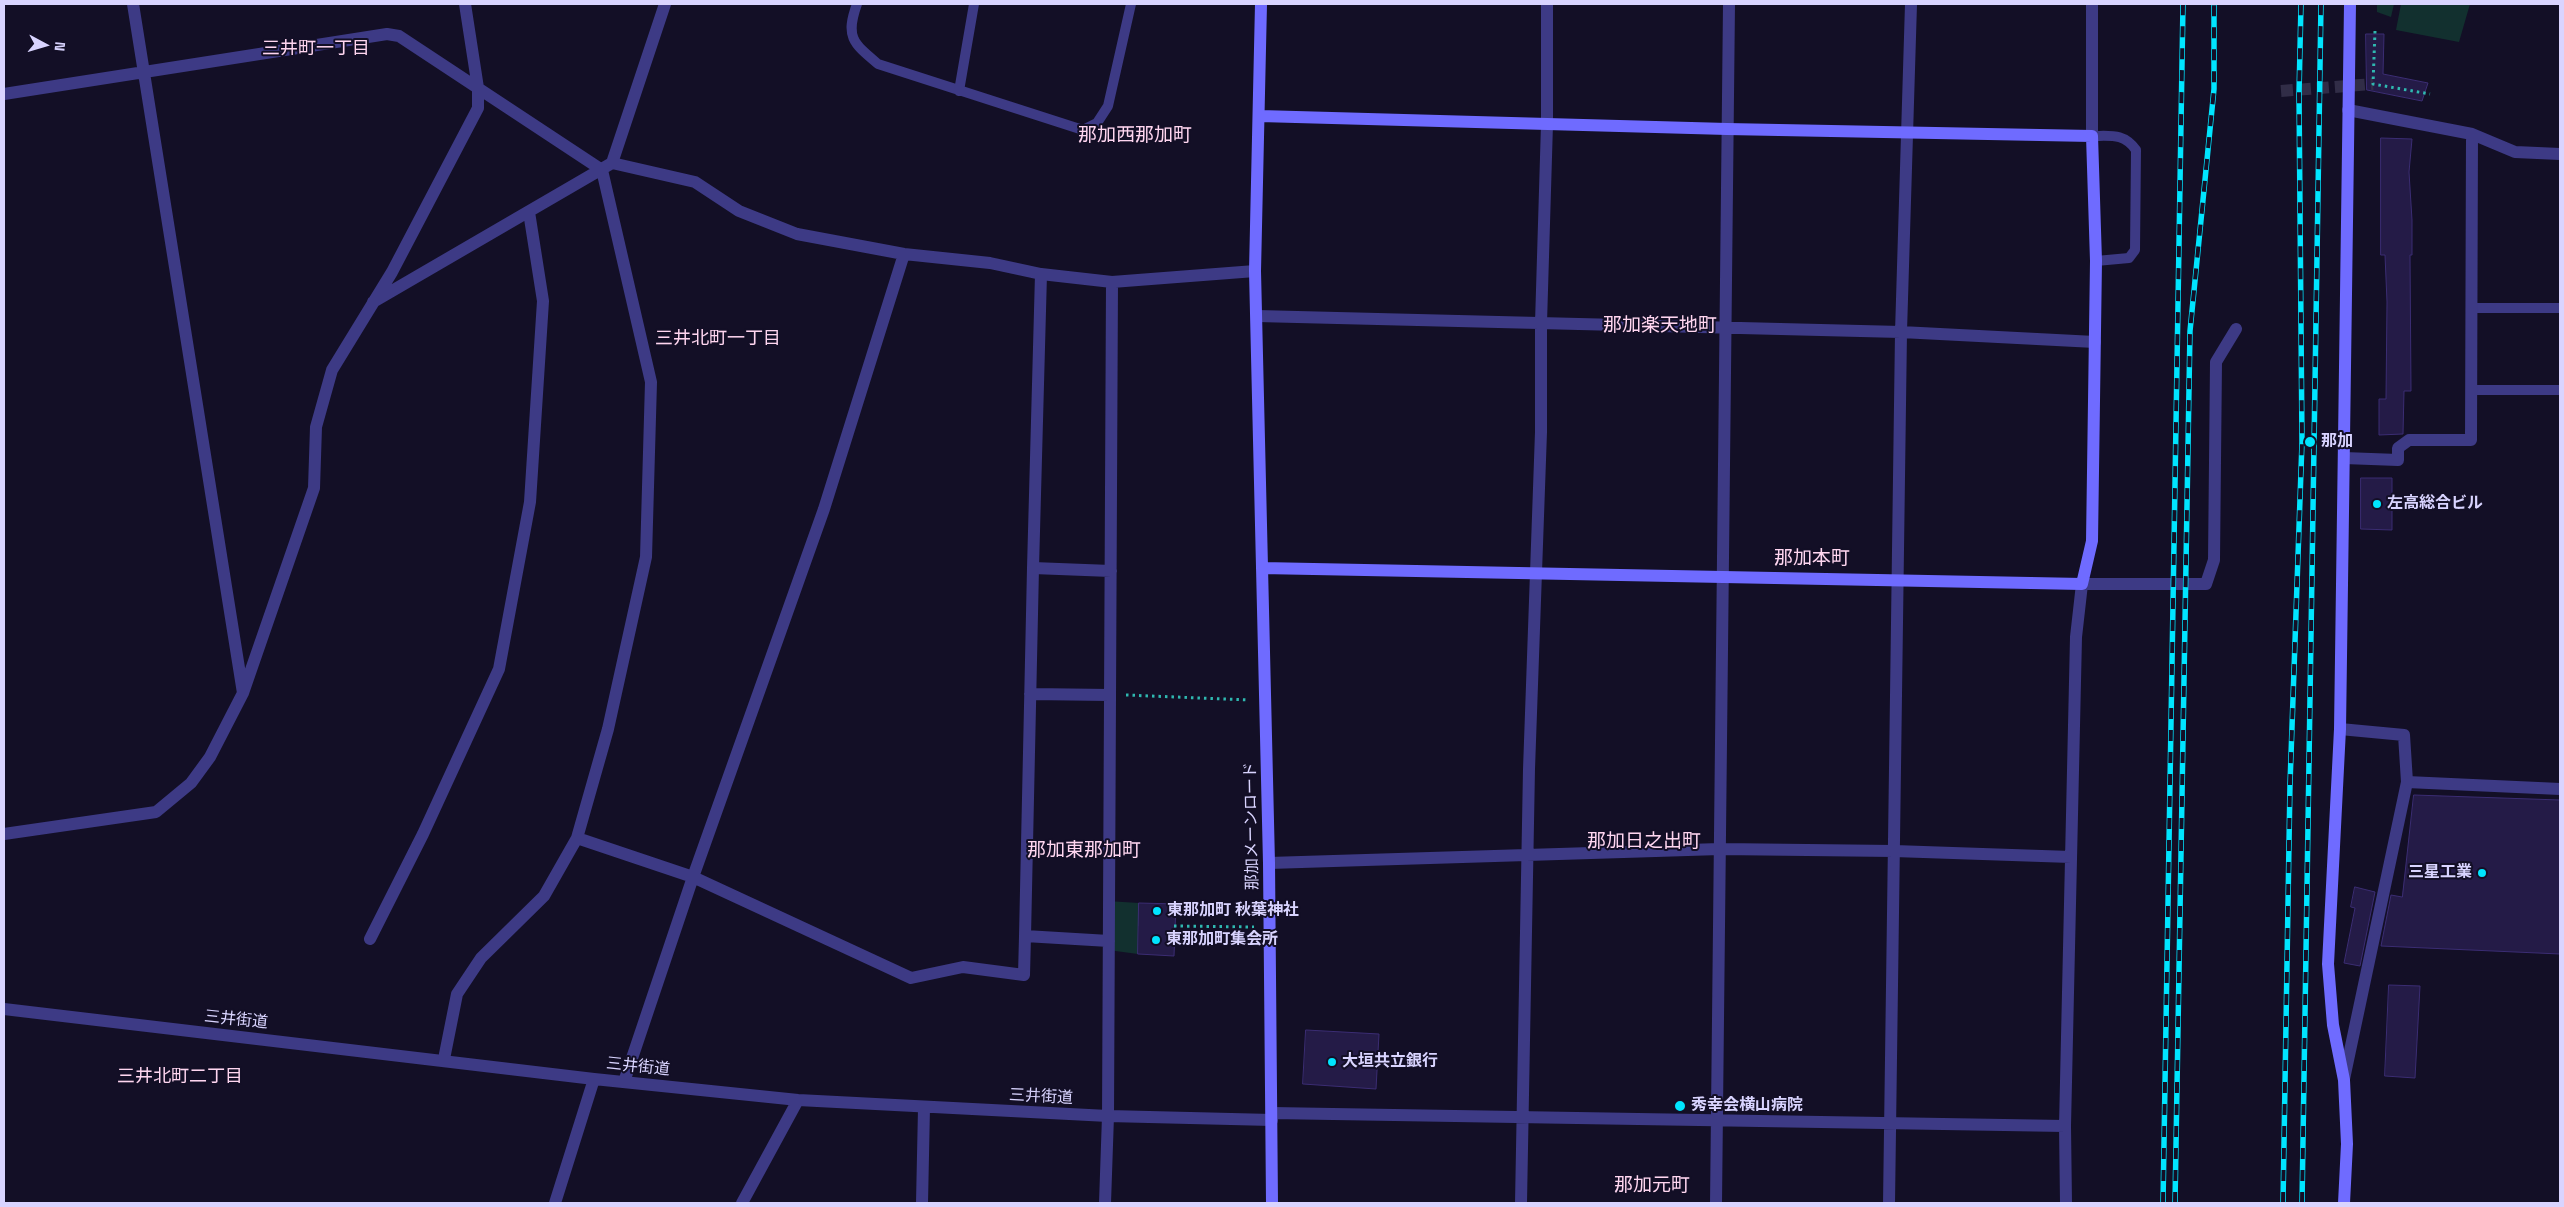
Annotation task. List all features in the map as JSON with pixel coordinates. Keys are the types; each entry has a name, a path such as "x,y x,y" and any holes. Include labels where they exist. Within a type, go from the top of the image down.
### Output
{"street":[{"path":"133,4 243,694"},
{"path":"4,834 156,812 191,783 210,757 243,694 314,488 316,427 332,370 392,272 478,108 478,88 465,4"},
{"path":"444,1060 458,994 481,958 544,896 577,838 608,729 646,548 651,382 607,167 665,4"},
{"name":"那加メーンロード","path":"1261,4 1260,116 1255,271 1269,863 1272,1203"},
{"path":"1521,1203 1527,855 1541,432 1541,323 1547,124 1548,4"},
{"path":"1716,1203 1729,4"},
{"path":"1889,1203 1901,332 1911,4"},
{"path":"2066,1203 2065,1126 2076,637 2082,584 2092,541 2096,261 2092,136 2092,4"},
{"path":"2344,1203 2347,1144 2344,1080 2333,1025 2328,964 2340,729 2350,4"},
{"path":"4,94 387,34 399,36 478,88 607,167 695,182 739,211 797,234 904,254 990,263 1041,274 1112,282 1255,271"},
{"path":"2348,110 2472,134 2516,152 2560,154"},
{"path":"1260,116 1727,129 2092,136"},
{"path":"2344,458 2398,460 2398,448 2409,440 2471,440 2472,134"},
{"path":"371,304 607,167"},
{"path":"370,940 423,834 499,669 530,502 543,301 529,212"},
{"path":"624,1082 693,877 824,509 904,254"},
{"path":"577,838 693,877 911,978 963,967 1024,975 1041,274"},
{"path":"1105,1203 1108,1116 1112,282"},
{"path":"1257,316 1725,330 1901,332 2096,342"},
{"path":"1262,568 1897,581 2206,584 2214,560 2216,362 2236,329"},
{"path":"1033,568 1111,571"},
{"path":"1030,694 1110,695"},
{"path":"2340,729 2404,735 2407,782 2344,1080"},
{"path":"2407,782 2560,789"},
{"path":"1269,863 1720,849 1894,851 2071,858"},
{"path":"1025,936 1109,941"},
{"name":"三井街道","path":"4,1009 594,1079 798,1100 924,1108 1108,1116 1523,1117 2065,1126"},
{"path":"554,1203 594,1079"},
{"path":"742,1203 798,1100"},
{"path":"922,1203 924,1108"}],"lane":[{"path":"857,4 850,23 856,45 878,64 1083,130 1096,123 1108,106 1131,4"},
{"path":"958,91 974,4"},
{"path":"2092,136 2118,136 2129,140 2136,150 2135,250 2129,258 2096,261"},
{"path":"2472,308 2560,308"},
{"path":"2472,390 2560,390"}],"path":[{"path":"2375,31 2373,84 2430,94"},
{"path":"1110,695 1265,700"},
{"path":"1174,926 1270,927"}],"green space":[{"path":"2377,4 2394,4 2391,17 2377,12"},
{"path":"2401,4 2470,4 2459,42 2396,30"},
{"path":"1107,901 1139,903 1139,918 1174,918 1174,926 1138,926 1138,954 1108,950"}],"building":[{"path":"2366,34 2384,34 2383,74 2428,83 2422,101 2367,90"},
{"path":"2381,138 2412,139 2409,172 2412,255 2410,255 2411,391 2404,391 2403,434 2379,435 2379,399 2386,399 2387,302 2385,255 2381,255"},
{"name":"左高総合ビル","path":"2361,478 2392,478 2392,530 2361,529"},
{"name":"三星工業","path":"2414,795 2560,800 2560,954 2381,946 2391,895 2402,897"},
{"path":"2355,887 2375,892 2360,966 2344,963 2355,908 2351,907"},
{"path":"1139,903 1176,904 1174,956 1138,954"},
{"path":"2389,985 2420,986 2415,1078 2385,1076"},
{"path":"1306,1030 1379,1034 1376,1089 1303,1084"}],"tunnel":[{"path":"2281,91 2373,84"}],"railway":[{"path":"2163,1203 2183,4"},
{"path":"2175,1203 2190,331 2214,89 2214,4"},
{"path":"2283,1203 2290,784 2302,442 2299,94 2301,4"},
{"path":"2302,1203 2321,4"}],"place":[{"name":"那加","path":"2310,442"},
{"name":"左高総合ビル","path":"2377,504"},
{"name":"三星工業","path":"2482,873"},
{"name":"東那加町 秋葉神社","path":"1157,911"},
{"name":"東那加町集会所","path":"1156,940"},
{"name":"大垣共立銀行","path":"1332,1062"},
{"name":"秀幸会横山病院","path":"1680,1106"}],"district":[{"name":"三井町一丁目","path":"316,49"},
{"name":"那加西那加町","path":"1135,136"},
{"name":"那加楽天地町","path":"1660,326"},
{"name":"三井北町一丁目","path":"718,339"},
{"name":"那加本町","path":"1812,559"},
{"name":"那加日之出町","path":"1644,842"},
{"name":"那加東那加町","path":"1084,851"},
{"name":"三井北町二丁目","path":"180,1077"},
{"name":"那加元町","path":"1652,1186"}]}
